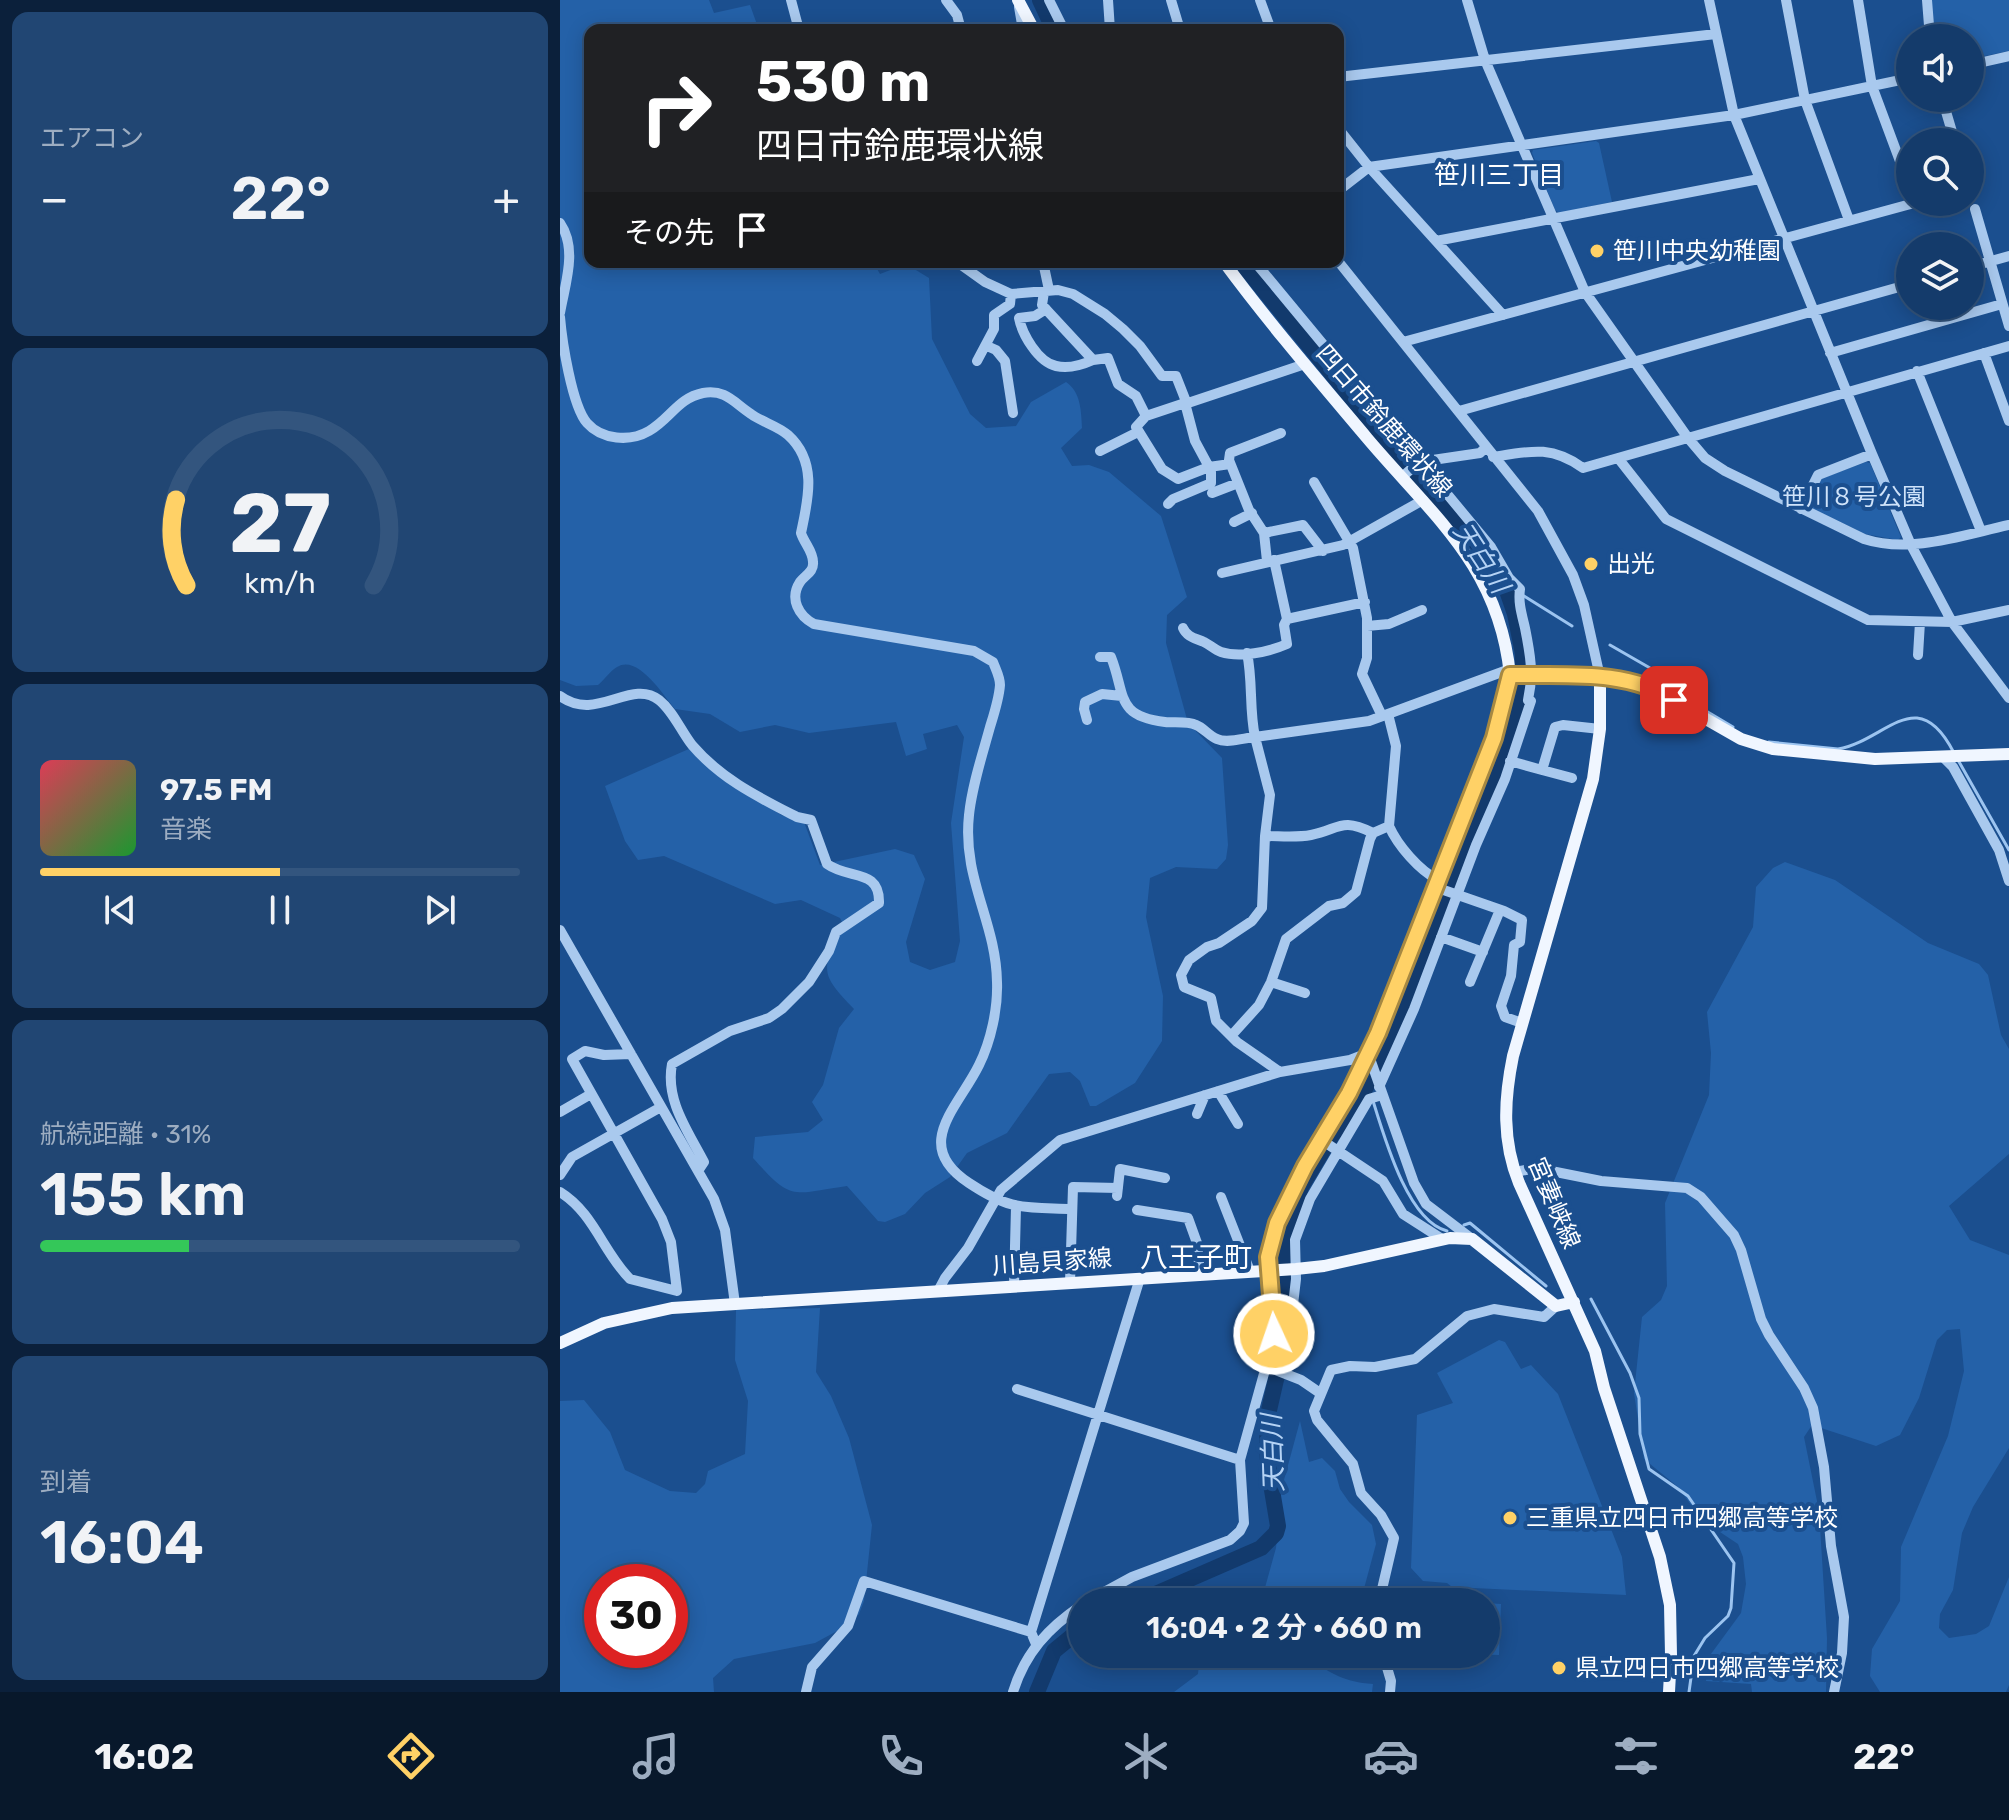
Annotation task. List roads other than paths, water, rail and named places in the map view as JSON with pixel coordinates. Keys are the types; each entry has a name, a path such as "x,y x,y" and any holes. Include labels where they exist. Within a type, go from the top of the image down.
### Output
{"main road":[{"path":"1018,1 1031,24"},
{"name":"四日市鈴鹿環状線","path":"1229,268 1305,364 1465,551 1487,587 1498,617 1510,672"},
{"path":"1510,672 1631,680 1659,690 1712,723 1763,747 1856,759 2009,754"},
{"name":"宮妻峡線","path":"1600,677 1600,729 1593,779 1522,1023 1509,1075 1505,1117 1507,1144 1515,1172 1595,1351 1604,1388 1652,1530 1667,1584 1671,1625 1669,1692"},
{"name":"川島貝家線","path":"560,1343 617,1319 672,1308 1296,1269 1324,1266 1442,1239 1472,1239"},
{"path":"1472,1239 1556,1306 1574,1302"}],"street":[{"path":"791,0 797,24"},
{"path":"946,0 959,24"},
{"path":"1049,0 1061,24"},
{"path":"1108,0 1110,24"},
{"path":"1171,0 1178,24"},
{"path":"1260,0 1269,24"},
{"path":"1467,0 1485,60 1585,292 1698,451 1715,465 1801,509 1864,539 1892,546 2009,525"},
{"path":"1709,0 1734,115 1911,545 1952,622 2003,680 2009,698"},
{"path":"1786,0 1805,100 1849,220"},
{"path":"1858,0 1872,86 1896,150"},
{"path":"1927,0 1929,24"},
{"path":"1018,1 1022,24"},
{"path":"1344,76 1716,34"},
{"path":"1984,62 2009,56"},
{"path":"1344,186 1369,167 1734,115 1896,81"},
{"path":"1344,136 1503,315"},
{"path":"1436,241 1759,179"},
{"path":"1403,342 1896,207"},
{"path":"1977,216 2009,326"},
{"path":"560,223 568,241 570,256 560,315 562,344 585,422 599,433 617,438 635,437 651,430 688,397 717,392 731,397 752,415 788,435 806,462 807,514 801,533 814,560 812,570 799,584 796,595 797,608 803,618 814,624 974,651 993,662 1000,684 969,814 968,842 973,879 990,930 998,984 986,1048 942,1129 940,1143 948,1166 994,1200 1016,1207 1072,1209"},
{"path":"1984,263 2009,256"},
{"path":"965,268 985,282 1011,294 1046,291 1073,294 1114,321 1140,346 1162,376 1174,375 1179,379 1195,441 1210,468 1211,483 1168,504"},
{"path":"1044,268 1046,291 1042,305 1093,360"},
{"path":"1260,268 1491,547 1519,594 1532,675 1528,700 1531,701 1510,761 1414,1009 1377,1095 1304,1213 1295,1240 1296,1269 1285,1373"},
{"path":"1344,268 1538,511 1573,575 1584,605 1600,677"},
{"path":"1459,411 1896,288"},
{"path":"977,361 994,329 994,315 1010,304 1011,294"},
{"path":"1830,353 2002,304"},
{"path":"1046,309 1038,316 1019,318 1034,350 1051,365 1060,367 1073,367 1105,357 1118,384 1136,396 1146,416"},
{"path":"987,346 996,350 1005,361 1013,413"},
{"path":"1493,457 1539,450 1566,456 1583,468 2009,346"},
{"path":"1984,353 2009,421"},
{"path":"1230,464 1175,479 1162,469 1135,424 1146,416 1305,364"},
{"path":"1917,371 1981,531"},
{"path":"1100,451 1138,432"},
{"path":"1183,628 1187,636 1210,644 1218,651 1247,653 1287,644 1284,625 1287,619 1264,533 1230,464 1230,453 1281,433"},
{"path":"1402,477 1419,462 1480,453 1486,447"},
{"path":"1801,509 1818,475 1872,454"},
{"path":"1618,458 1666,519 1868,620 1952,622 2008,612"},
{"path":"1314,482 1353,548 1365,602 1367,658 1362,674 1385,715 1396,746 1389,826 1393,836 1437,885 1522,920 1520,942 1514,945 1511,976 1501,1006 1505,1017 1522,1023"},
{"path":"1212,493 1238,483"},
{"path":"1222,573 1348,543 1423,500"},
{"path":"1234,522 1252,513"},
{"path":"1264,533 1301,524 1323,551"},
{"path":"1287,619 1365,602"},
{"path":"1367,626 1389,624 1422,610"},
{"path":"1918,655 1920,622"},
{"path":"1247,653 1251,670 1250,711 1270,795 1260,912 1219,943 1207,947 1189,960 1181,975 1184,987 1211,998 1216,1021 1231,1036 1280,1072"},
{"path":"1100,657 1111,657 1123,701 1135,716 1154,721 1195,723 1217,740 1224,741 1359,723 1510,672"},
{"path":"1112,1588 1132,1577 1235,1537 1242,1528 1240,1460 1274,1334 1268,1257 1277,1223 1349,1093 1378,1033 1494,738 1510,672"},
{"path":"560,696 582,707 644,693 659,699 692,744 724,777 797,817 811,820 827,864 872,881 878,888 879,903 836,932 823,962 790,1003 769,1018 730,1031 672,1064 669,1079 671,1095 704,1162 698,1171"},
{"path":"1087,720 1085,702 1102,694 1122,696"},
{"path":"1542,770 1555,727 1600,729"},
{"path":"1947,757 1999,850 2009,881"},
{"path":"1510,761 1572,778"},
{"path":"1265,836 1313,835 1339,824 1359,826 1373,833"},
{"path":"1231,1036 1259,1005 1286,939 1329,906 1343,903 1356,892 1373,833 1389,826"},
{"path":"1470,982 1500,910"},
{"path":"560,930 714,1199 725,1230 735,1304"},
{"path":"1441,937 1483,952"},
{"path":"1271,982 1305,993"},
{"path":"560,1192 591,1221 630,1279 677,1291 668,1232 572,1059 585,1051 604,1055 631,1054"},
{"path":"938,1291 974,1240 994,1200 1007,1183 1060,1140 1280,1072 1350,1060 1368,1053"},
{"path":"1368,1053 1377,1095 1414,1183 1426,1204 1472,1239"},
{"path":"1218,1091 1238,1124"},
{"path":"560,1112 591,1094"},
{"path":"1197,1114 1205,1095"},
{"path":"560,1175 572,1157 661,1107"},
{"path":"1322,1139 1383,1181 1403,1214 1442,1239"},
{"path":"1515,1172 1536,1168 1601,1181 1687,1188 1701,1197 1734,1235 1761,1319 1813,1408 1824,1467 1831,1546 1844,1617 1842,1653 1834,1692"},
{"path":"1070,1283 1073,1187 1117,1192 1120,1169 1165,1178"},
{"path":"1221,1197 1250,1271"},
{"path":"1014,1286 1016,1207"},
{"path":"1137,1210 1188,1218 1197,1243 1200,1274"},
{"path":"1036,1644 1031,1632 1140,1278"},
{"path":"1382,1588 1394,1538 1381,1515 1361,1493 1353,1464 1317,1420 1314,1411 1331,1370 1350,1366 1375,1367 1415,1359 1467,1316 1494,1309 1544,1317 1556,1306"},
{"path":"1265,1366 1285,1373 1320,1393"},
{"path":"1017,1389 1240,1460"},
{"path":"806,1692 812,1667 848,1626 864,1581 1031,1632"},
{"path":"1013,1692 1021,1668 1036,1644 1068,1617"},
{"path":"1387,1668 1390,1692"}],"waterway":[{"name":"天白川","path":"1040,0 1051,24"},
{"name":"天白川","path":"1169,1588 1261,1548 1276,1533 1278,1526 1268,1466 1267,1419 1283,1349 1287,1233 1301,1187 1332,1135 1355,1109 1384,1051 1499,767 1522,694 1523,654 1505,585 1479,546 1385,439 1246,268"},
{"path":"1505,585 1518,592"},
{"path":"1524,596 1572,626"},
{"path":"1610,645 1650,668 1669,689 1733,727"},
{"path":"1769,742 1838,749 1855,744 1900,721 1914,718 1927,721 1940,732 1954,753"},
{"path":"1958,760 2009,850"},
{"path":"1368,1085 1387,1145 1407,1190 1418,1209 1432,1223 1447,1231"},
{"path":"1464,1225 1470,1223 1546,1286"},
{"path":"1591,1299 1630,1373 1639,1398 1640,1434 1649,1469 1688,1496 1734,1563 1731,1608 1728,1616 1705,1638 1694,1656 1689,1692"},
{"name":"天白川","path":"1037,1692 1054,1651 1068,1640"}],"place":[{"name":"笹川中央幼稚園","path":"1597,251"},
{"name":"出光","path":"1591,564"},
{"name":"三重県立四日市四郷高等学校","path":"1510,1518"},
{"name":"県立四日市四郷高等学校","path":"1559,1668"}],"district":[{"name":"笹川三丁目","path":"1499,175"},
{"name":"八王子町","path":"1196,1257"}],"park label":[{"name":"笹川８号公園","path":"1854,497"}]}
